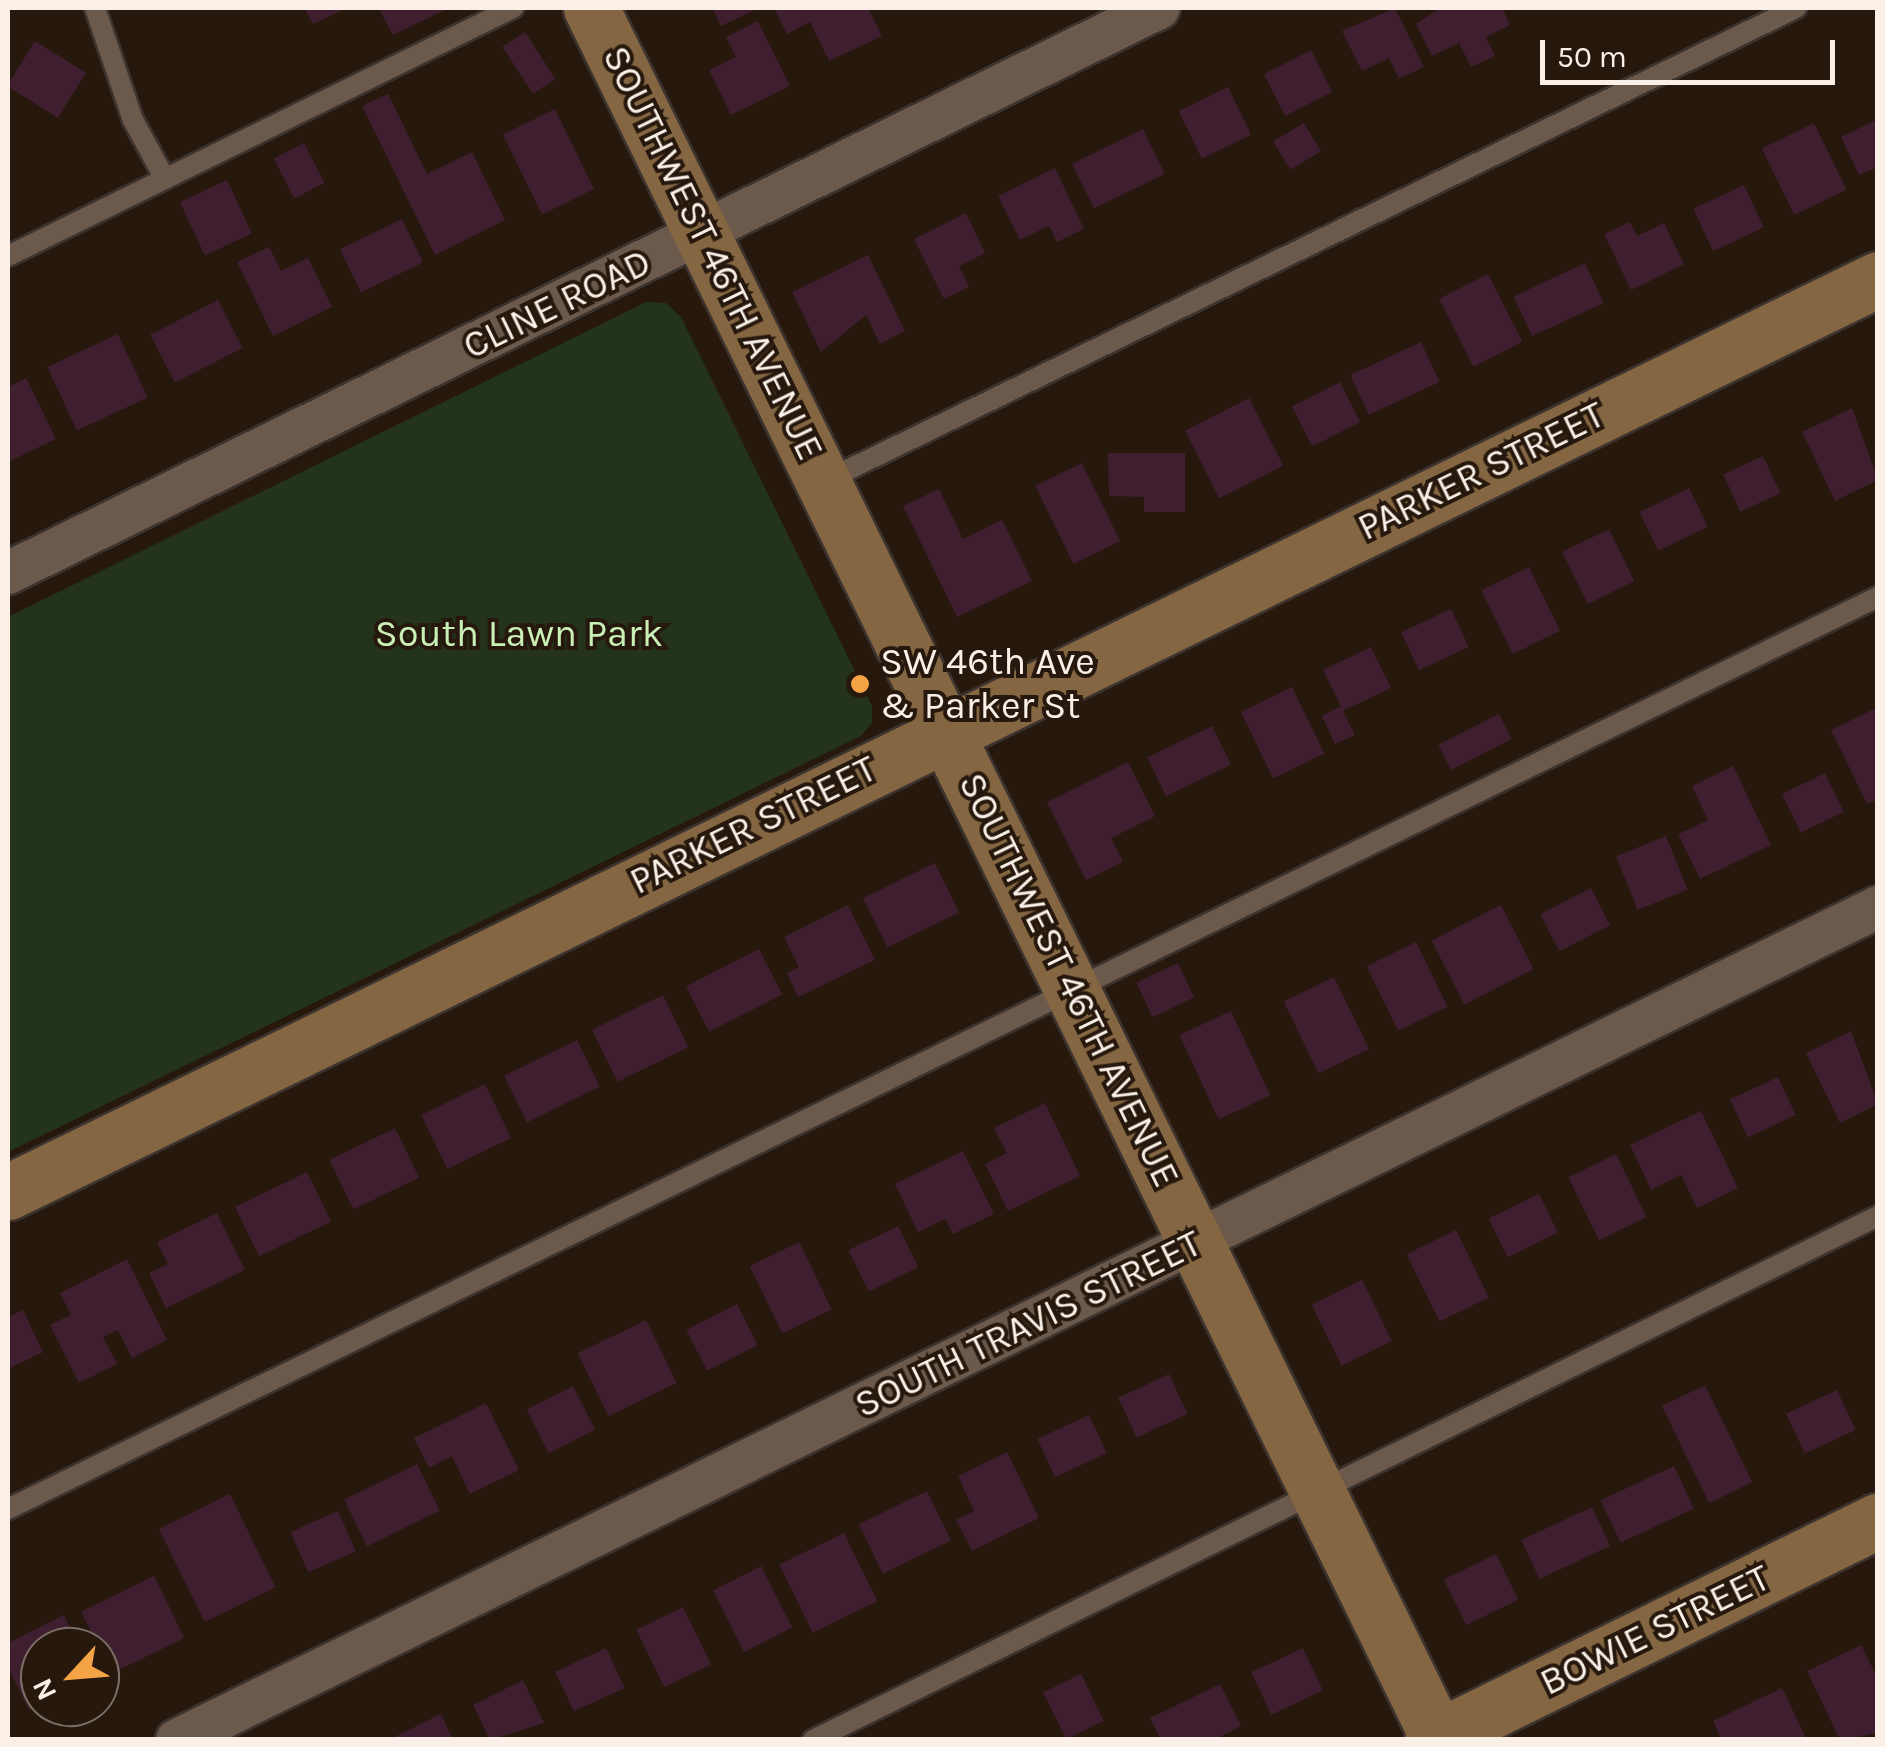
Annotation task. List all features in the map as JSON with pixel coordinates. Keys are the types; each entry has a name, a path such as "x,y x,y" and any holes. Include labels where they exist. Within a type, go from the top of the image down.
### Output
{"main road":[{"name":"SOUTHWEST 46TH AVENUE","path":"591,8 948,730 1436,1739"},
{"name":"PARKER STREET","path":"8,1192 1878,279"},
{"name":"BOWIE STREET","path":"1436,1739 1878,1521"}],"street":[{"name":"CLINE ROAD","path":"8,573 1159,8"},
{"name":"SOUTH TRAVIS STREET","path":"177,1740 1878,906"}],"lane":[{"path":"95,8 133,120 165,178"},
{"path":"8,256 513,8"},
{"path":"826,481 1796,8"},
{"path":"8,1508 1878,596"},
{"path":"813,1740 1878,1216"}],"green space":[{"name":"South Lawn Park","path":"646,302 666,303 681,317 872,706 872,723 861,736 8,1152 8,617"}],"building":[{"path":"304,8 347,8 313,24"},
{"path":"449,8 393,35 380,11"},
{"path":"712,8 759,8 721,26"},
{"path":"774,8 868,8 882,36 829,61 810,22 787,34"},
{"path":"1395,8 1424,67 1399,79 1389,58 1362,71 1342,31"},
{"path":"1440,8 1502,8 1510,25 1486,37 1495,56 1471,67 1459,43 1432,56 1416,24"},
{"path":"758,21 790,86 731,115 709,70 736,57 726,37"},
{"path":"525,32 555,79 533,94 502,47"},
{"path":"35,41 86,73 58,118 8,87"},
{"path":"1311,50 1332,92 1285,116 1264,74"},
{"path":"1228,87 1251,135 1202,159 1179,111"},
{"path":"388,94 427,174 472,152 505,220 435,255 362,106"},
{"path":"555,109 594,189 542,214 503,134"},
{"path":"1878,119 1878,167 1859,175 1841,137"},
{"path":"1304,123 1321,151 1290,170 1273,142"},
{"path":"1814,123 1846,190 1794,215 1762,148"},
{"path":"1143,129 1165,174 1094,209 1072,164"},
{"path":"304,143 324,183 294,199 274,158"},
{"path":"1055,168 1084,229 1057,242 1049,226 1020,240 998,196"},
{"path":"227,180 252,233 205,255 180,202"},
{"path":"1744,185 1764,228 1713,251 1693,209"},
{"path":"966,213 985,253 959,266 969,287 944,299 914,239"},
{"path":"402,219 423,262 361,292 340,249"},
{"path":"1630,222 1637,236 1664,223 1684,264 1631,290 1604,234"},
{"path":"269,247 281,271 308,258 332,307 273,336 237,262"},
{"path":"868,255 905,331 880,344 866,315 821,352 792,292"},
{"path":"1585,263 1604,303 1532,336 1513,296"},
{"path":"1488,274 1523,342 1473,367 1439,299"},
{"path":"218,300 243,348 175,383 150,335"},
{"path":"118,334 148,397 77,430 47,367"},
{"path":"1421,342 1440,382 1369,415 1350,375"},
{"path":"26,378 56,439 8,462 8,387"},
{"path":"1340,382 1360,422 1312,447 1292,407"},
{"path":"1249,398 1284,466 1219,498 1185,431"},
{"path":"1852,408 1878,480 1835,501 1802,432"},
{"path":"1108,453 1185,453 1185,512 1144,512 1144,497 1109,496"},
{"path":"1763,456 1780,493 1740,512 1723,475"},
{"path":"1082,463 1120,541 1073,564 1035,486"},
{"path":"1689,488 1708,527 1658,551 1640,512"},
{"path":"939,489 963,539 1002,520 1032,581 957,617 903,506"},
{"path":"1609,529 1634,581 1588,604 1562,552"},
{"path":"1529,567 1560,631 1512,654 1481,590"},
{"path":"1451,609 1469,647 1419,670 1401,632"},
{"path":"1371,647 1391,688 1343,711 1355,735 1335,744 1322,716 1341,706 1323,670"},
{"path":"1292,687 1324,754 1273,778 1241,712"},
{"path":"1878,707 1878,799 1867,804 1831,730"},
{"path":"1499,714 1512,739 1451,770 1438,745"},
{"path":"1212,726 1231,765 1166,796 1147,758"},
{"path":"1128,762 1155,816 1111,838 1123,862 1086,880 1047,802"},
{"path":"1733,766 1771,845 1700,879 1678,834 1708,820 1692,786"},
{"path":"1825,773 1844,812 1801,833 1782,794"},
{"path":"1666,836 1688,890 1638,910 1616,856"},
{"path":"935,863 959,912 887,948 863,898"},
{"path":"1591,888 1610,925 1559,951 1540,914"},
{"path":"848,905 875,960 798,997 787,973 799,967 784,937"},
{"path":"1501,905 1534,969 1464,1005 1432,940"},
{"path":"1416,942 1448,1007 1398,1031 1367,966"},
{"path":"759,949 782,994 709,1032 686,986"},
{"path":"1178,963 1194,997 1152,1017 1136,982"},
{"path":"1334,977 1369,1049 1319,1073 1284,1002"},
{"path":"663,995 688,1047 617,1082 592,1030"},
{"path":"1231,1011 1270,1095 1219,1119 1179,1035"},
{"path":"1851,1031 1878,1104 1840,1123 1806,1053"},
{"path":"577,1040 600,1087 527,1122 504,1076"},
{"path":"1778,1077 1796,1115 1748,1137 1730,1099"},
{"path":"485,1084 511,1138 447,1169 421,1115"},
{"path":"1045,1103 1080,1176 1008,1211 985,1164 1007,1153 994,1128"},
{"path":"1701,1111 1738,1188 1697,1208 1681,1175 1651,1190 1630,1145"},
{"path":"395,1128 419,1177 353,1209 329,1160"},
{"path":"963,1151 994,1214 953,1234 945,1219 918,1232 895,1184"},
{"path":"1616,1154 1647,1217 1599,1240 1568,1177"},
{"path":"307,1172 331,1221 259,1257 235,1207"},
{"path":"1539,1194 1558,1233 1508,1257 1489,1219"},
{"path":"217,1213 245,1270 166,1308 149,1273 168,1264 157,1242"},
{"path":"898,1226 918,1267 869,1291 849,1250"},
{"path":"1456,1230 1489,1297 1439,1322 1407,1254"},
{"path":"799,1242 832,1309 782,1334 750,1266"},
{"path":"127,1259 167,1340 132,1358 118,1330 103,1337 117,1364 79,1383 50,1325 71,1315 60,1293"},
{"path":"1362,1280 1392,1341 1341,1366 1312,1305"},
{"path":"737,1304 758,1345 707,1371 686,1330"},
{"path":"23,1310 43,1352 8,1369 8,1317"},
{"path":"646,1320 677,1383 608,1416 578,1353"},
{"path":"1169,1374 1188,1414 1137,1438 1118,1398"},
{"path":"1705,1385 1752,1482 1709,1503 1662,1406"},
{"path":"573,1386 595,1430 549,1453 527,1410"},
{"path":"1837,1390 1856,1430 1805,1454 1786,1414"},
{"path":"486,1403 519,1470 470,1494 452,1456 429,1468 414,1438"},
{"path":"1089,1415 1107,1453 1055,1477 1037,1439"},
{"path":"1007,1452 1039,1518 972,1551 956,1520 974,1511 958,1476"},
{"path":"417,1464 440,1511 367,1546 344,1500"},
{"path":"1674,1466 1694,1509 1620,1543 1601,1500"},
{"path":"927,1491 951,1540 883,1574 859,1524"},
{"path":"230,1494 276,1587 205,1622 159,1529"},
{"path":"1592,1507 1610,1546 1539,1579 1521,1540"},
{"path":"338,1511 356,1551 308,1572 290,1532"},
{"path":"844,1533 877,1601 813,1633 779,1565"},
{"path":"1496,1554 1518,1600 1466,1625 1444,1579"},
{"path":"761,1566 792,1627 744,1652 713,1591"},
{"path":"154,1576 184,1638 120,1669 120,1627 89,1627 81,1612"},
{"path":"683,1607 711,1665 664,1687 636,1630"},
{"path":"64,1615 70,1627 40,1627"},
{"path":"20,1637 20,1692 8,1667 8,1643"},
{"path":"1861,1645 1878,1679 1878,1733 1840,1740 1807,1671"},
{"path":"606,1648 625,1688 574,1712 555,1672"},
{"path":"1303,1648 1323,1691 1271,1715 1251,1672"},
{"path":"1081,1674 1104,1721 1066,1739 1043,1692"},
{"path":"523,1680 544,1723 490,1740 473,1705"},
{"path":"1220,1684 1241,1726 1214,1740 1161,1740 1150,1718"},
{"path":"1782,1688 1807,1740 1722,1740 1713,1721"},
{"path":"441,1714 453,1740 389,1740"}],"place":[{"name":"SW 46th Ave & Parker St","path":"860,684"}]}
